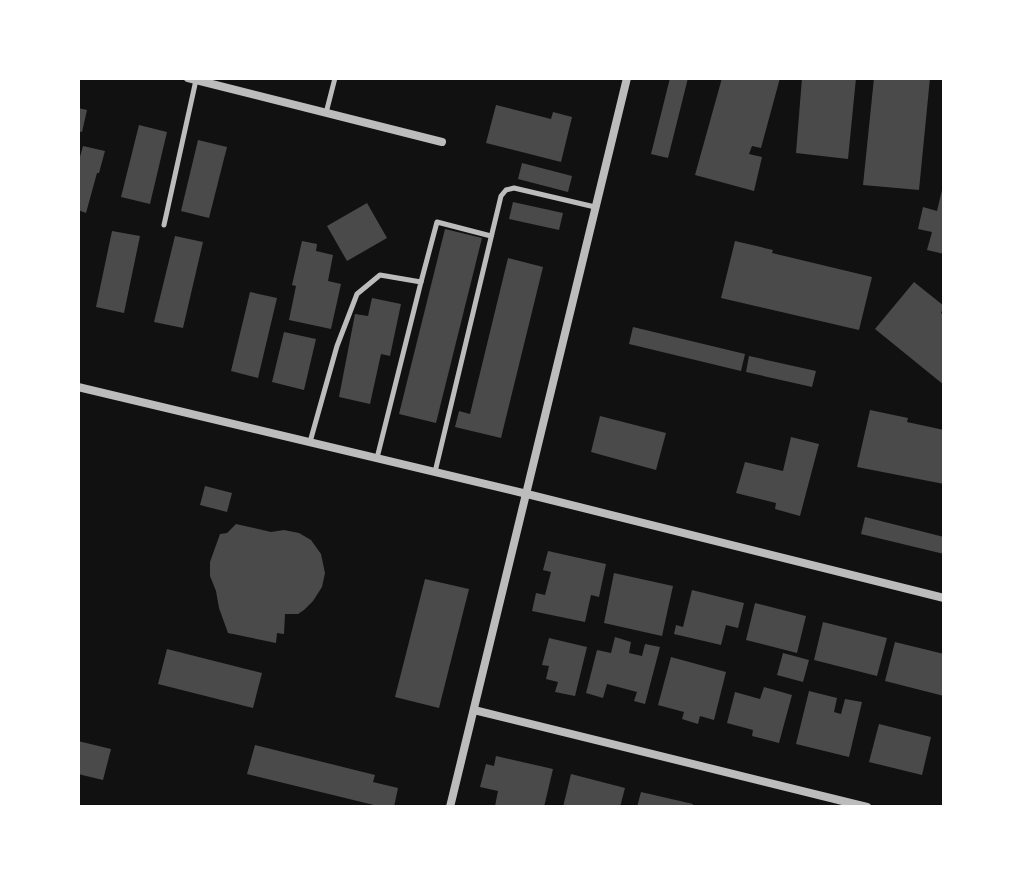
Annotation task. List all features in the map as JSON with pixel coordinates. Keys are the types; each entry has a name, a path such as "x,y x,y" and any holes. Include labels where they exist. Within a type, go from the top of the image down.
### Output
{"street":[{"path":"450,807 627,78"},
{"path":"192,79 442,142"},
{"path":"78,387 944,598"},
{"path":"474,710 867,807"}],"lane":[{"path":"326,113 335,78"},
{"path":"164,225 192,79"},
{"path":"435,472 501,196 506,190 514,188 595,207"},
{"path":"377,458 437,222 491,236"},
{"path":"310,442 337,346 357,294 380,275 421,282"}],"building":[{"path":"670,78 688,78 668,158 651,154"},
{"path":"722,78 780,78 761,148 752,146 749,154 762,157 754,191 695,175"},
{"path":"802,78 856,78 848,159 796,153"},
{"path":"874,78 930,78 919,190 863,185"},
{"path":"496,105 551,119 553,112 572,117 561,162 486,143"},
{"path":"78,108 87,110 82,132 78,131"},
{"path":"139,125 167,132 150,204 121,197"},
{"path":"198,140 227,147 209,218 181,211"},
{"path":"83,146 105,151 86,213 78,210 78,164"},
{"path":"522,163 572,176 568,192 518,179"},
{"path":"943,186 944,254 927,250 932,232 918,229 923,207 937,211"},
{"path":"513,202 563,213 559,230 509,219"},
{"path":"367,203 387,238 347,261 327,226"},
{"path":"445,229 482,238 436,423 399,414"},
{"path":"112,231 140,236 124,313 96,307"},
{"path":"175,236 203,242 183,328 154,322"},
{"path":"302,241 317,244 316,251 333,255 328,281 341,284 331,329 289,320 296,286 292,285"},
{"path":"735,241 872,277 859,330 721,298"},
{"path":"508,258 543,267 501,438 455,427 459,411 470,414"},
{"path":"914,282 944,306 941,313 944,315 944,385 875,329"},
{"path":"250,292 277,298 258,378 231,371"},
{"path":"372,298 401,304 390,356 381,354 370,404 339,397 355,314 368,316"},
{"path":"633,327 745,354 741,371 629,344"},
{"path":"284,332 316,339 304,390 272,382"},
{"path":"749,356 816,371 812,387 746,372"},
{"path":"870,410 944,430 944,484 857,467"},
{"path":"600,416 666,433 656,470 591,452"},
{"path":"791,437 819,444 800,516 775,509 776,503 736,493 745,462 783,471"},
{"path":"205,486 232,493 227,512 200,505"},
{"path":"865,517 944,537 944,554 861,534"},
{"path":"236,524 271,532 284,530 299,533 311,540 321,554 325,573 322,587 304,610 298,614 285,614 284,634 277,633 276,643 228,633 219,608 210,576 210,562 220,534 227,533"},
{"path":"548,551 606,564 599,597 591,595 585,622 532,611 536,593 545,595 551,572 543,570"},
{"path":"614,573 673,586 662,636 604,623"},
{"path":"425,579 469,589 439,708 395,697"},
{"path":"692,590 744,603 738,628 726,625 721,645 674,634 676,625 683,627"},
{"path":"755,603 806,616 797,653 746,640"},
{"path":"823,622 887,638 877,676 814,660"},
{"path":"615,637 631,642 629,653 642,656 645,644 660,647 645,704 634,701 637,692 607,684 603,698 586,693 597,650 611,653"},
{"path":"549,638 587,647 575,696 555,692 558,682 546,679 549,666 542,665"},
{"path":"895,642 944,654 944,696 885,681"},
{"path":"167,649 262,673 253,708 158,684"},
{"path":"783,653 809,660 803,682 777,675"},
{"path":"671,657 726,672 714,720 700,716 698,724 682,719 684,712 658,705"},
{"path":"764,687 792,695 779,743 752,736 753,730 727,723 735,692 760,699"},
{"path":"809,691 837,698 834,712 841,714 845,699 862,702 849,757 796,744"},
{"path":"879,724 931,737 922,775 869,762"},
{"path":"78,741 111,749 103,780 78,774"},
{"path":"255,745 375,775 373,782 398,788 394,807 382,807 247,774"},
{"path":"496,756 553,769 544,807 495,806 498,791 480,787 486,764 494,766"},
{"path":"571,774 625,788 620,807 563,807"},
{"path":"641,792 693,804 692,807 637,807"}]}
